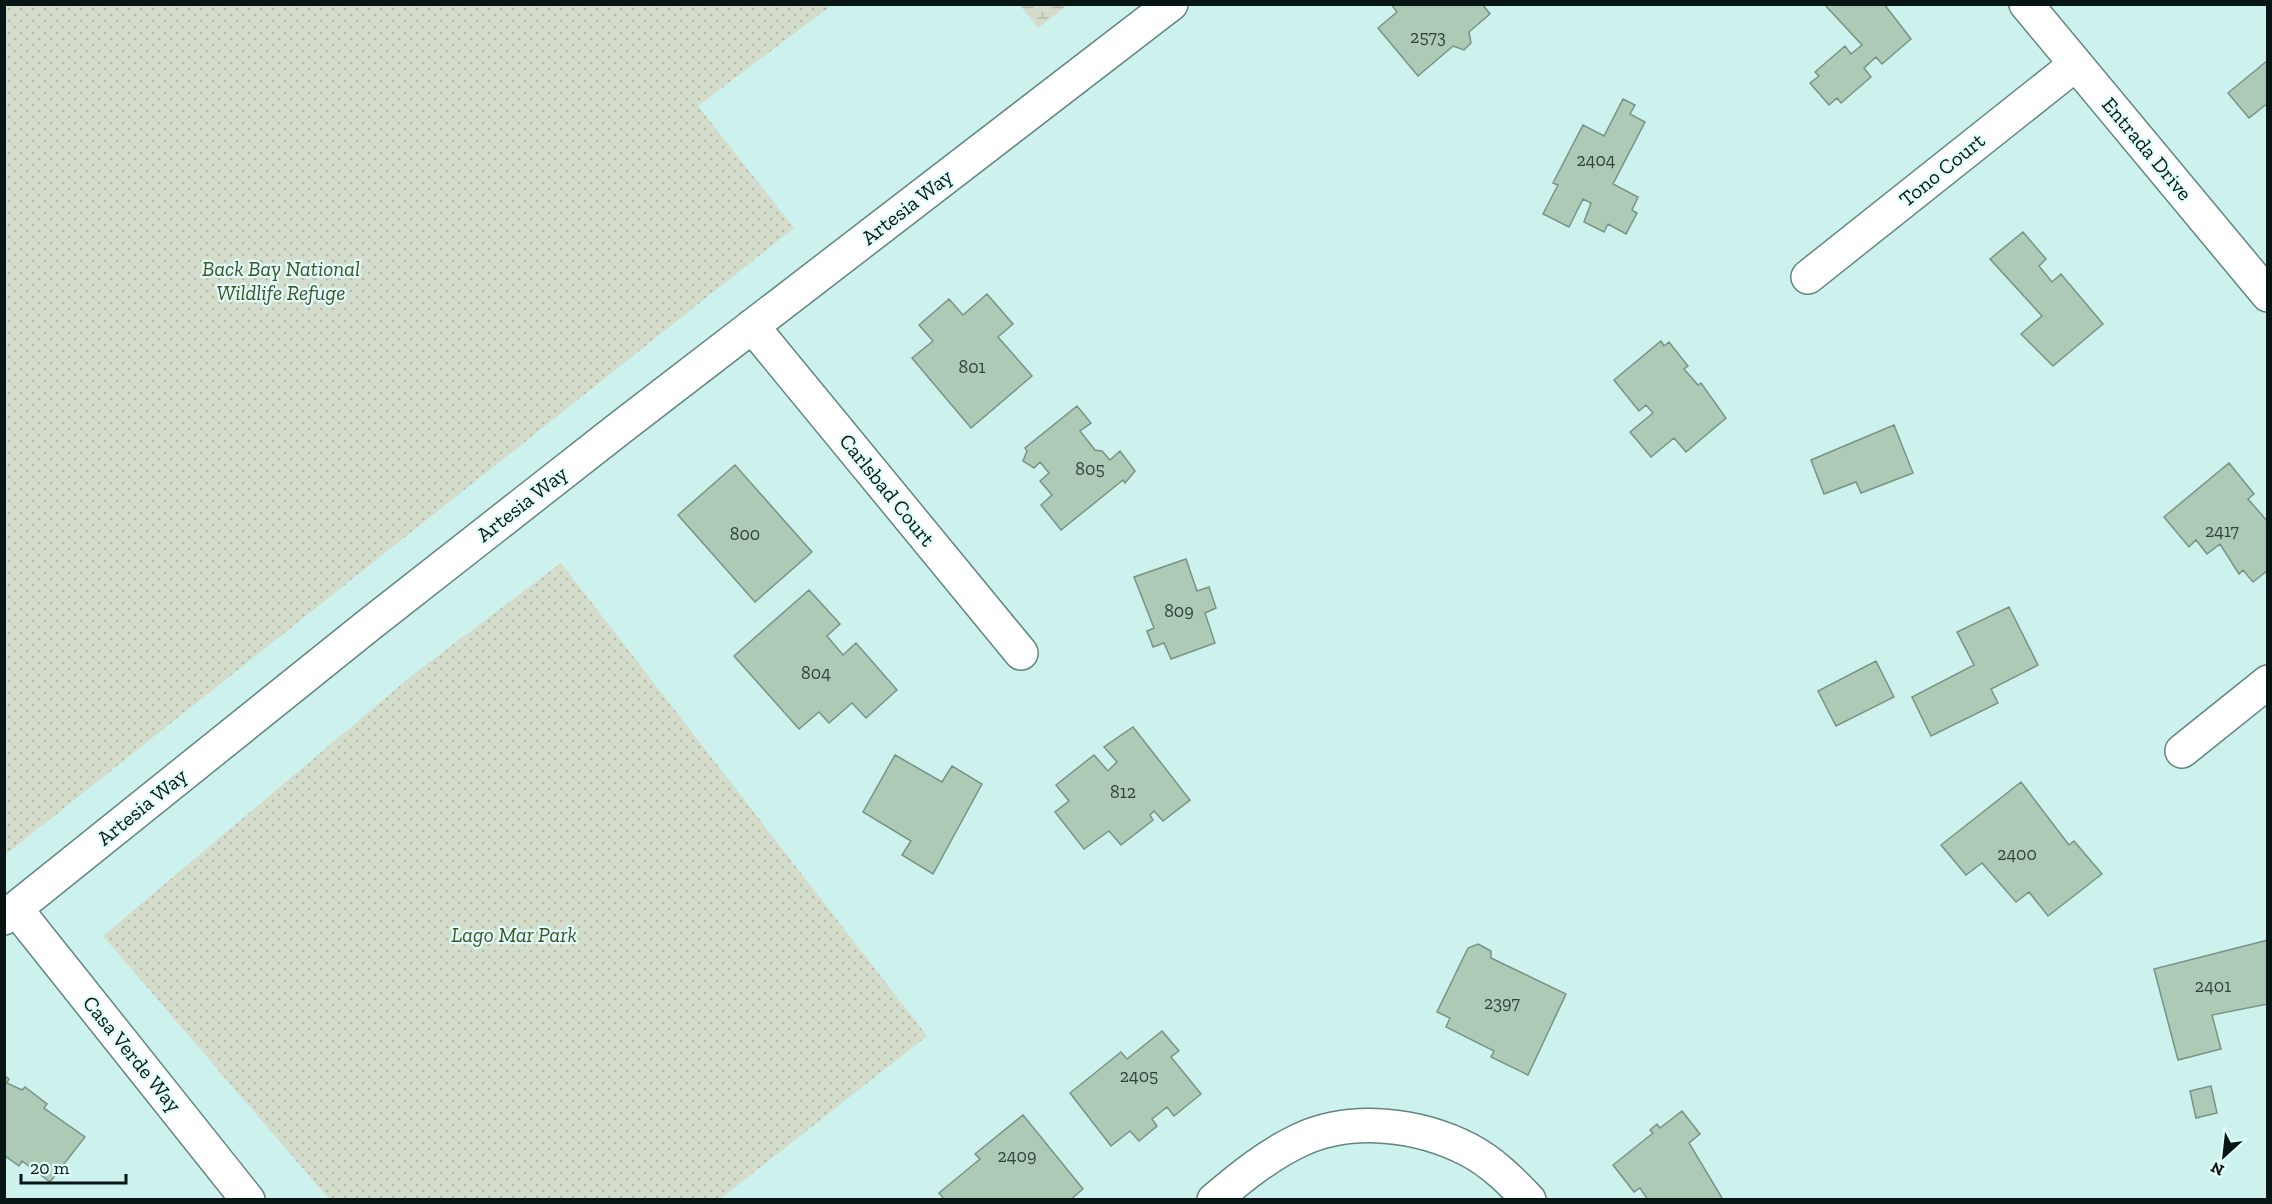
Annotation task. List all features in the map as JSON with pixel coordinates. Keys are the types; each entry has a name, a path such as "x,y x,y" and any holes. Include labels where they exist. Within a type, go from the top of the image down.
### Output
{"street":[{"name":"Artesia Way","path":"10,913 380,616 752,326 1172,4"},
{"name":"Entrada Drive","path":"2026,4 2268,295"},
{"name":"Tono Court","path":"1808,277 2076,64"},
{"name":"Carlsbad Court","path":"752,326 1022,654"},
{"path":"2182,751 2268,682"},
{"name":"Casa Verde Way","path":"10,913 248,1200"},
{"path":"1214,1200 1266,1158 1302,1139 1340,1128 1379,1125 1425,1132 1470,1150 1505,1175 1529,1200"}],"green space":[{"name":"Back Bay National Wildlife Refuge","path":"5,4 832,5 698,106 794,228 5,855"},
{"path":"1020,5 1068,5 1038,28"},
{"name":"Lago Mar Park","path":"561,563 927,1036 720,1199 329,1199 103,936 415,673"}],"building":[{"path":"1391,4 1482,4 1490,14 1469,32 1471,43 1464,50 1453,46 1418,76 1378,28 1397,12"},
{"path":"1824,4 1884,4 1911,39 1882,64 1876,57 1864,68 1871,77 1841,103 1837,98 1829,105 1810,83 1819,76 1815,72 1845,46 1851,54 1862,45"},
{"path":"2268,60 2268,103 2249,118 2228,93"},
{"path":"1623,99 1635,105 1630,114 1645,122 1613,184 1638,197 1632,210 1637,213 1626,234 1608,224 1604,232 1584,222 1591,203 1583,199 1569,227 1543,214 1558,185 1553,183 1583,125 1604,136"},
{"path":"2023,232 2046,259 2039,266 2052,282 2061,274 2103,324 2053,366 2021,334 2042,316 1990,259"},
{"path":"987,294 1013,324 998,337 1032,376 971,428 912,358 933,341 919,325 949,299 963,315"},
{"path":"1661,341 1664,346 1669,342 1688,366 1684,369 1698,385 1701,383 1726,418 1686,452 1674,438 1651,457 1630,432 1653,413 1646,405 1639,411 1614,380"},
{"path":"1077,406 1091,423 1080,431 1095,450 1102,451 1110,460 1120,451 1135,471 1125,483 1123,480 1061,530 1041,505 1052,495 1040,481 1049,473 1040,462 1034,468 1023,461 1027,451 1025,448"},
{"path":"1894,425 1913,473 1861,493 1856,482 1824,494 1811,460"},
{"path":"2229,463 2254,494 2248,499 2268,522 2268,570 2253,582 2243,570 2239,574 2220,544 2207,554 2196,540 2189,547 2164,517"},
{"path":"735,465 812,552 755,602 678,515"},
{"path":"1186,559 1197,591 1209,587 1216,608 1205,613 1215,643 1171,659 1164,643 1153,647 1147,631 1154,628 1134,577"},
{"path":"809,590 840,624 827,636 843,655 856,643 897,690 866,718 852,703 829,723 819,712 799,729 734,656"},
{"path":"2009,607 2038,665 1991,689 1998,703 1931,736 1912,697 1974,665 1957,632"},
{"path":"1876,661 1894,697 1836,726 1818,691"},
{"path":"1133,727 1190,800 1163,821 1154,811 1150,815 1153,820 1121,845 1109,831 1084,849 1055,812 1069,801 1056,785 1094,755 1108,771 1117,762 1104,747"},
{"path":"895,755 942,782 952,766 982,784 933,874 902,855 911,841 863,812"},
{"path":"2021,782 2069,845 2074,841 2102,874 2048,916 2029,892 2016,902 1982,863 1966,875 1941,845"},
{"path":"2268,940 2268,1004 2212,1015 2221,1049 2178,1060 2154,969"},
{"path":"1478,944 1491,951 1491,958 1566,994 1528,1075 1491,1057 1494,1051 1446,1027 1450,1018 1437,1012 1468,948"},
{"path":"1162,1031 1179,1051 1171,1057 1201,1094 1174,1116 1167,1107 1152,1119 1157,1126 1139,1141 1130,1131 1111,1146 1070,1093 1121,1052 1127,1059"},
{"path":"4,1075 9,1079 7,1083 22,1090 25,1087 47,1104 44,1108 85,1137 50,1182 22,1161 19,1166 4,1155"},
{"path":"2211,1086 2217,1113 2196,1118 2190,1091"},
{"path":"1682,1111 1700,1134 1689,1143 1722,1198 1720,1200 1648,1200 1640,1188 1634,1192 1613,1165 1653,1133 1650,1130 1657,1124 1660,1128"},
{"path":"1023,1115 1083,1189 1070,1200 945,1200 939,1193 980,1159 975,1154"}]}
